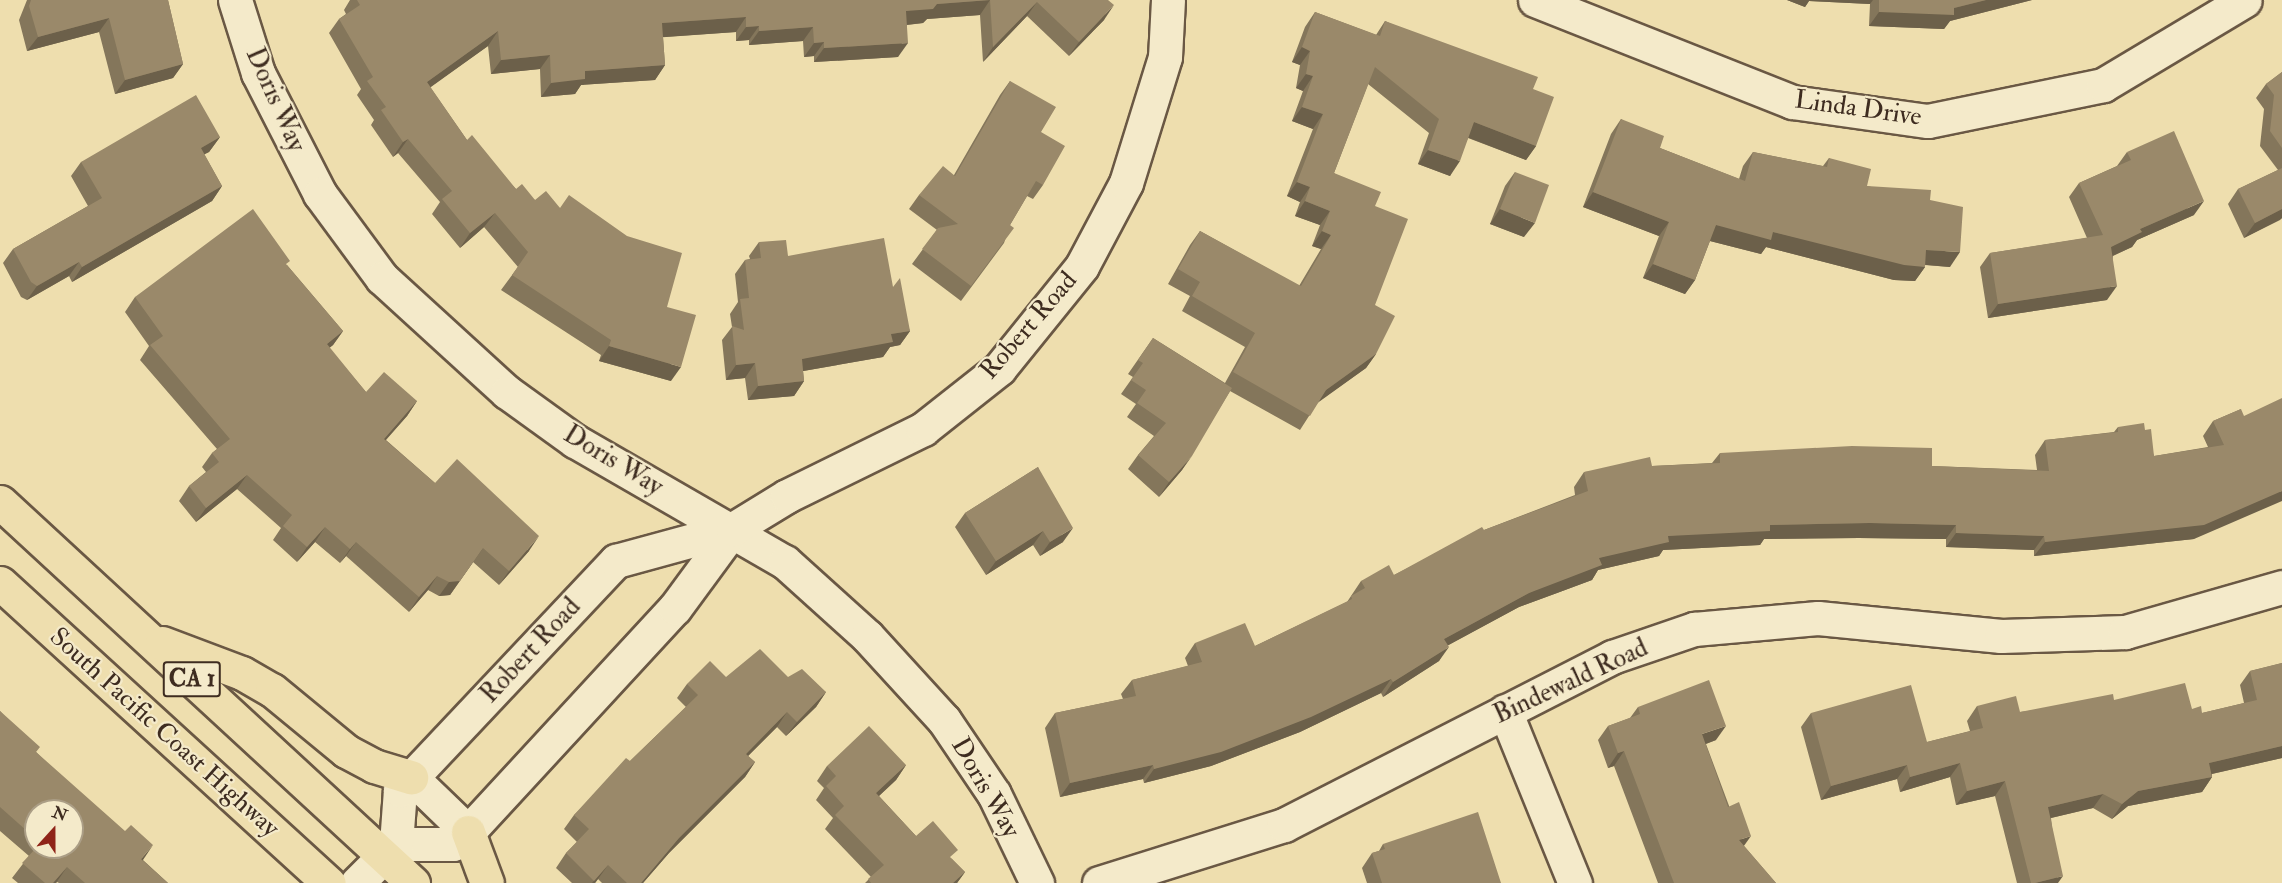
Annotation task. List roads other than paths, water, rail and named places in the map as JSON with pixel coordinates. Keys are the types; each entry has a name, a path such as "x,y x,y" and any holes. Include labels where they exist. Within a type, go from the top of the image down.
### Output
{"highway":[{"name":"CA 1","path":"0,502 144,636 391,850 413,883"},
{"name":"South Pacific Coast Highway","path":"0,583 328,883"},
{"path":"144,636 242,674 272,690 346,751 374,766 411,777"},
{"path":"468,832 487,883"}],"street":[{"name":"Doris Way","path":"234,0 258,73 320,194 382,278 516,399 575,441 733,529 785,562 867,636 944,720 994,794 1037,883"},
{"name":"Robert Road","path":"733,529 675,608 468,832 453,844 391,850 400,790 616,561 733,529 787,496 923,429 999,369 1082,266 1126,183 1165,57 1168,0"},
{"name":"Linda Drive","path":"1535,0 1792,102 1928,121 2103,85 2245,0"},
{"name":"Bindewald Road","path":"1099,883 1284,825 1612,657 1694,629 1818,618 2001,636 2125,632 2282,587"},
{"path":"1505,711 1575,883"},
{"path":"411,777 468,832"},
{"path":"357,883 391,850"}]}
